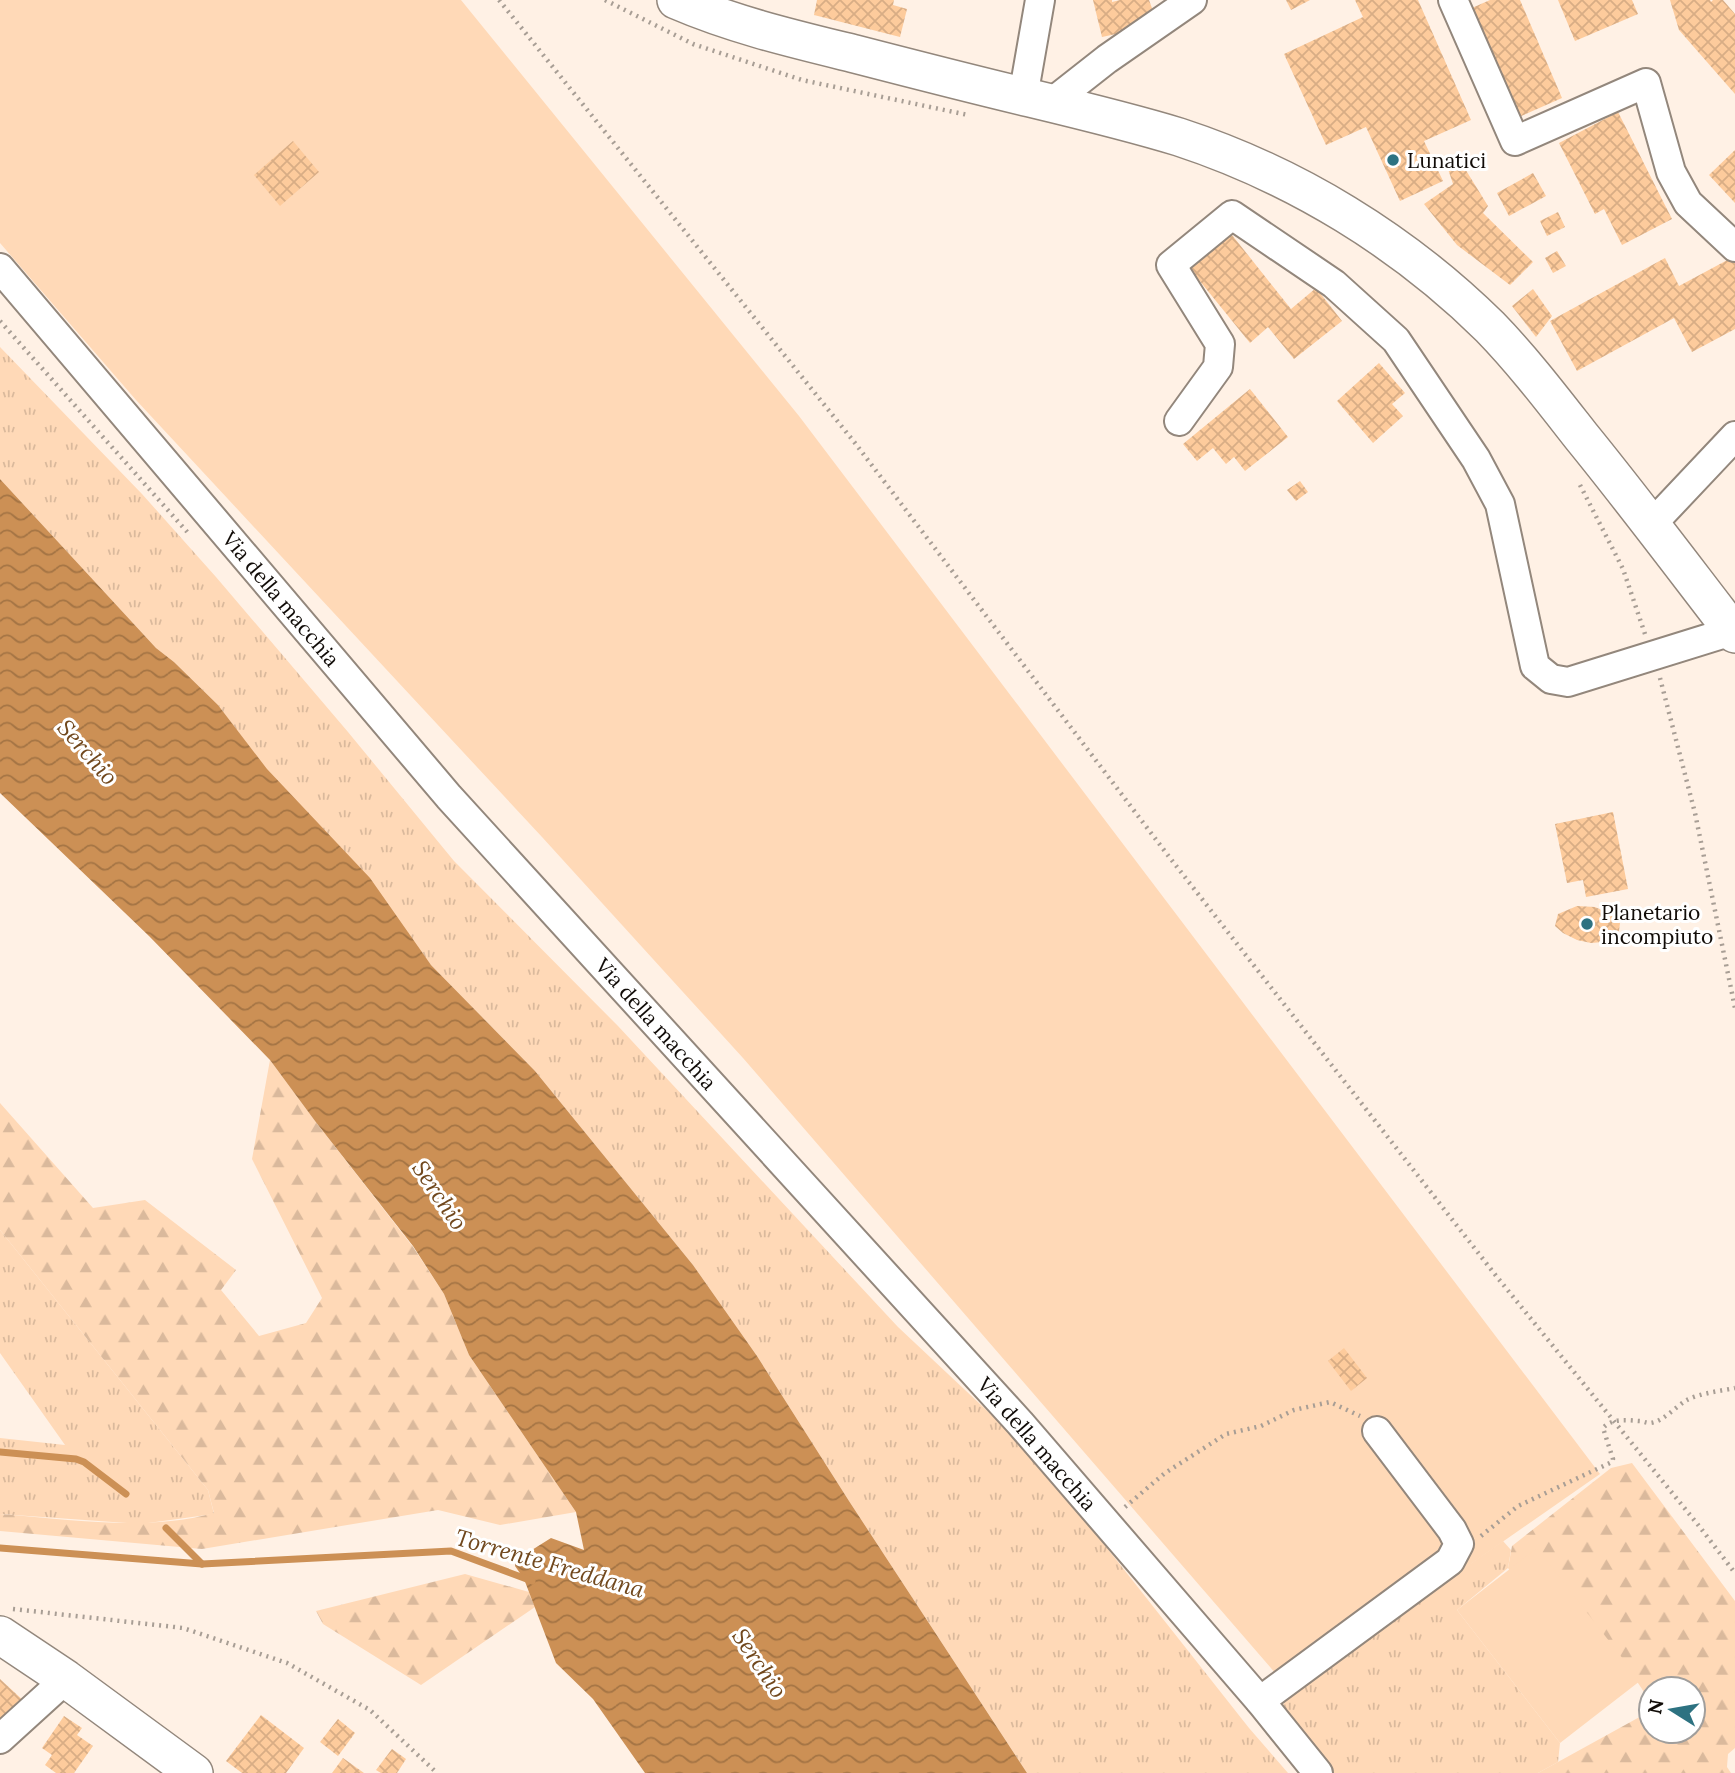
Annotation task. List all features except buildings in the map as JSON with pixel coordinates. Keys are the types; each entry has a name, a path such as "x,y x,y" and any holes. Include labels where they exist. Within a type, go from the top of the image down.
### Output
{"main road":[{"path":"676,0 767,32 1178,137 1275,175 1344,212 1410,258 1489,327 1520,360 1652,524 1734,632"},
{"path":"7,1622 66,1679 194,1773"}],"street":[{"path":"1037,100 1040,0"},
{"path":"1037,100 1107,59 1192,0"},
{"path":"1453,0 1515,141 1646,83 1671,172 1688,203 1735,247"},
{"path":"1179,421 1218,368 1220,344 1171,264 1232,215 1334,284 1396,340 1476,459 1500,504 1535,666 1551,679 1568,682 1734,632"},
{"name":"Via della macchia","path":"0,268 449,797 1020,1423 1260,1700 1318,1773"},
{"path":"1652,524 1735,436"},
{"path":"1260,1700 1450,1561 1459,1544 1452,1530 1377,1431"},
{"path":"0,1739 66,1679"}],"path":[{"path":"499,0 855,443 1170,858 1497,1277 1735,1573"},
{"path":"605,0 693,44 802,80 974,117"},
{"path":"1579,482 1623,569 1664,687 1695,813 1735,1008"},
{"path":"1450,1561 1518,1506 1612,1462 1604,1428 1608,1423 1613,1420 1651,1423 1671,1413 1687,1400 1735,1388"},
{"path":"1129,1504 1165,1473 1226,1434 1261,1426 1294,1410 1330,1402 1361,1417 1377,1431"},
{"path":"7,1622 183,1628 287,1663 370,1710 437,1773"}],"green space":[{"path":"0,0 461,0 799,416 1600,1474 1290,1690 743,1058 542,837 136,400 0,243"},
{"path":"0,347 142,494 216,577 454,861 618,1026 898,1327 1032,1453 1249,1728 1288,1773 1027,1773 757,1356 693,1265 535,1071 431,965 266,769 218,705 156,648 0,479"},
{"path":"270,1060 413,1247 444,1294 469,1355 576,1512 500,1525 438,1510 202,1549 0,1531 0,1514 135,1523 188,1519 214,1513 208,1490 0,1230 0,1103 93,1208 145,1200 236,1270 221,1290 259,1336 306,1323 322,1298 252,1159"},
{"path":"0,1230 208,1490 214,1514 141,1524 0,1514 0,1438 65,1445 0,1353"},
{"path":"1632,1463 1735,1601 1735,1748 1728,1754 1727,1767 1731,1773 1538,1773 1637,1718 1637,1745 1707,1745 1707,1675 1637,1675 1637,1682 1532,1600 1508,1568 1512,1546 1611,1468"},
{"path":"1503,1541 1511,1550 1508,1568 1457,1610 1560,1743 1558,1762 1538,1773 1332,1773 1282,1712 1290,1690"},
{"path":"1537,1548 1637,1677 1637,1683 1560,1743 1457,1610"},
{"path":"465,1574 529,1592 535,1607 421,1685 323,1624 316,1611"}],"water":[{"name":"Serchio","path":"0,479 156,648 218,705 267,769 370,878 431,965 535,1071 693,1265 757,1356 1027,1773 645,1773 593,1699 556,1663 524,1579 515,1566 516,1560 551,1538 584,1550 576,1512 469,1355 444,1294 413,1246 270,1060 149,936 0,793"}],"waterway":[{"path":"0,1452 76,1459 84,1462 126,1494"},
{"path":"166,1528 202,1564"},
{"name":"Torrente Freddana","path":"0,1548 202,1564 451,1551 532,1581"}],"place":[{"name":"Lunatici","path":"1393,160"},
{"name":"Planetario incompiuto","path":"1587,924"}]}
